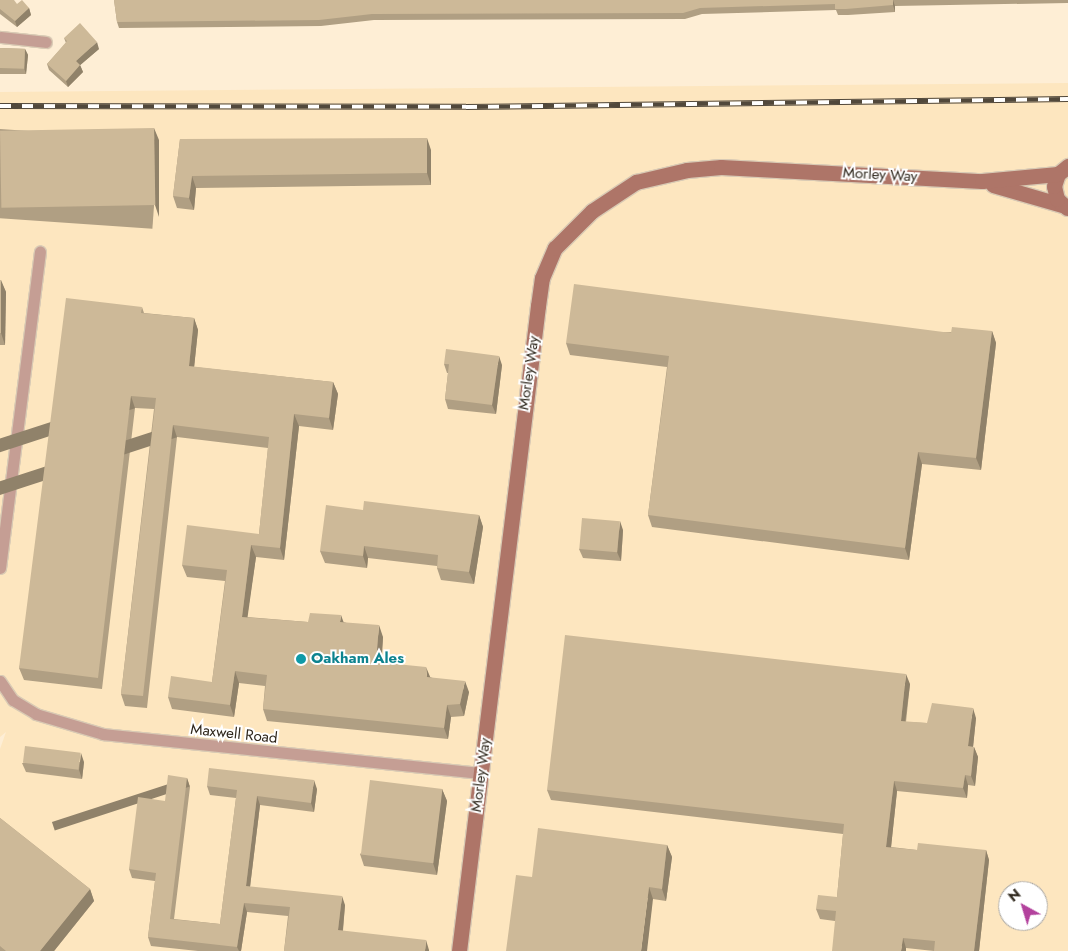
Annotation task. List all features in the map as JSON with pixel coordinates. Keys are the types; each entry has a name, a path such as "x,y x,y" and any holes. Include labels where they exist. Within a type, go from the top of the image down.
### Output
{"street":[{"path":"0,37 46,42"},
{"name":"Morley Way","path":"459,951 542,278 555,248 599,206 636,182 660,174 721,167 982,181 1065,167"},
{"path":"1065,167 1054,191 1065,207"},
{"name":"Morley Way","path":"982,181 1065,207"},
{"path":"0,568 40,252"},
{"name":"Maxwell Road","path":"0,681 13,700 36,714 103,734 482,773"}],"shaded area":[{"path":"1068,83 1068,951 0,951 0,749 6,732 0,737 0,92"}],"building":[{"path":"0,0 14,0 17,4 22,0 29,8 15,21 0,9"},
{"path":"114,0 893,0 893,5 846,9 835,9 835,4 700,8 683,13 372,14 319,20 117,22"},
{"path":"80,23 97,42 76,61 80,65 66,81 47,64 67,41 64,38"},
{"path":"0,48 25,49 24,69 0,68"},
{"path":"154,128 155,205 1,208 0,131"},
{"path":"427,138 427,173 192,176 189,198 173,196 180,139"},
{"path":"0,280 1,280 0,333"},
{"path":"574,284 951,333 952,327 992,331 976,458 918,452 905,548 648,515 669,356 566,343"},
{"path":"66,298 142,307 141,313 194,318 189,366 333,382 329,418 294,414 280,548 251,545 242,617 308,622 310,613 341,615 340,622 379,625 376,662 426,667 427,677 465,681 460,704 447,705 444,728 263,709 267,675 235,671 230,705 168,697 171,676 212,682 227,570 182,565 187,525 259,534 269,437 173,425 143,696 121,694 156,398 131,396 98,678 19,668"},
{"path":"446,349 499,356 492,405 445,399 449,364 444,364"},
{"path":"364,501 479,515 469,572 437,568 438,555 364,546 363,556 320,551 326,505 363,510"},
{"path":"582,518 620,521 617,552 579,549"},
{"path":"565,635 906,674 901,721 927,723 932,703 973,708 968,746 974,747 971,776 965,775 963,788 894,781 886,847 917,850 918,843 986,850 974,951 934,951 935,941 903,938 901,951 832,951 836,911 816,909 818,895 837,897 844,824 547,790"},
{"path":"25,746 81,753 79,770 23,763"},
{"path":"209,768 314,780 311,803 257,796 246,886 342,896 338,930 426,940 425,951 284,951 290,907 244,903 237,947 148,937 156,873 129,869 138,797 165,801 168,775 187,778 170,919 220,924 237,790 207,786"},
{"path":"370,780 442,789 433,863 361,854"},
{"path":"0,818 90,889 40,951 6,951 0,946"},
{"path":"538,828 667,845 662,889 649,887 641,951 506,951 516,875 532,877"}],"railway":[{"path":"0,106 466,107 1068,99"}],"place":[{"name":"Oakham Ales","path":"301,659"}]}
